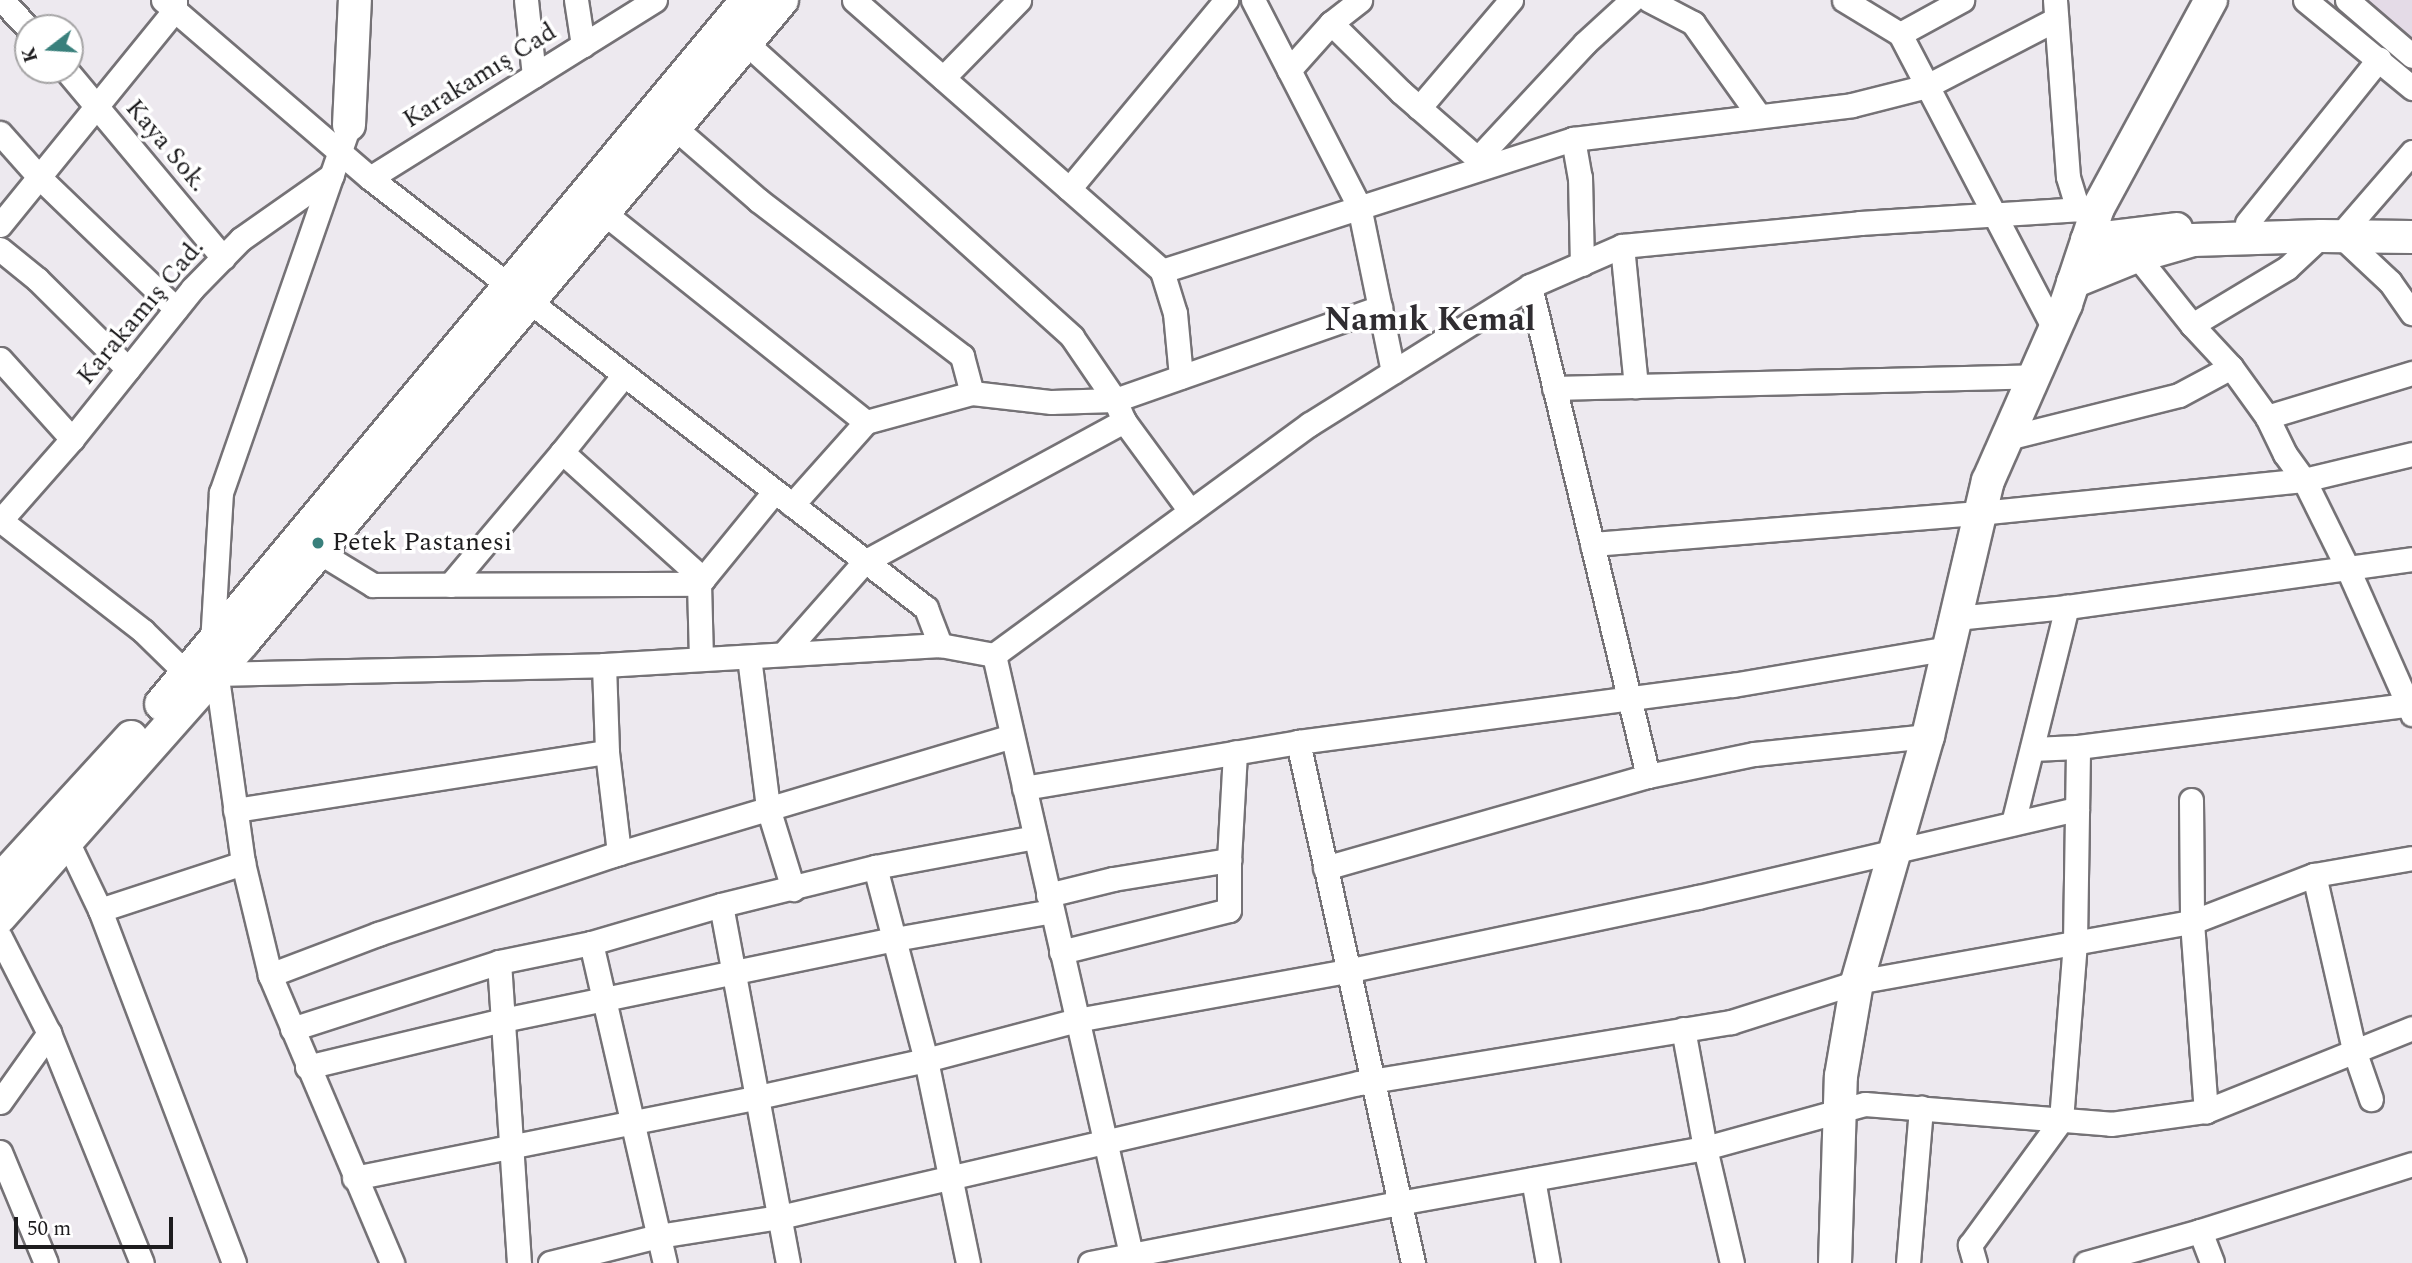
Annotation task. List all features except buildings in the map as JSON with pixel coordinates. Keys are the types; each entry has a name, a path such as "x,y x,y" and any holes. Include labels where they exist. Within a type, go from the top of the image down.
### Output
{"main road":[{"path":"340,151 355,0"},
{"path":"0,880 319,552 747,0"},
{"path":"0,916 67,841 201,673 212,642 518,295 604,213 782,0"},
{"path":"1835,1263 1841,1076 1857,982 1928,736 1988,481 2055,330 2073,282 2087,240 2088,209 2211,0"},
{"path":"2087,240 2247,223 2337,233 2412,237"},
{"path":"2073,282 2137,256 2193,240 2337,233 2412,225"}],"street":[{"path":"2,0 15,14"},
{"path":"526,0 534,76"},
{"path":"576,0 583,45"},
{"name":"Karakamış Cad","path":"369,178 655,0"},
{"path":"854,0 1162,271 1175,313 1181,377"},
{"path":"943,78 1019,0"},
{"path":"1069,189 1226,0"},
{"path":"1253,0 1359,206 1393,372"},
{"path":"1289,70 1331,23 1360,0"},
{"path":"1419,108 1511,0"},
{"path":"1481,163 1586,43 1632,0"},
{"path":"1649,0 1693,23 1759,116"},
{"path":"1844,0 1900,34 2055,330"},
{"path":"1900,34 1962,0"},
{"path":"2305,0 2412,88"},
{"path":"2347,0 2412,56"},
{"path":"0,225 97,106 171,3 369,178 926,608 940,645"},
{"path":"3,510 144,631 201,673 604,665 940,645 994,655 1310,424 1530,286 1622,246 1860,223 2088,209 2068,177 2056,9 1927,86 1852,105 1573,139 1481,163 1162,271"},
{"path":"1331,23 1481,163"},
{"path":"746,43 1072,337 1191,512"},
{"path":"2247,223 2379,59"},
{"name":"Kaya Sok.","path":"78,84 223,258"},
{"path":"675,128 758,200 962,356 972,393"},
{"path":"0,133 39,177 176,309"},
{"path":"1573,139 1580,177 1582,264"},
{"path":"212,642 221,492 340,151"},
{"name":"Karakamış Cad.","path":"3,510 72,439 176,309 223,258 340,151"},
{"path":"2192,326 2287,268 2337,233 2412,152"},
{"path":"604,213 866,422"},
{"path":"2337,233 2390,282 2412,313"},
{"path":"1622,246 1636,386"},
{"path":"0,249 37,279 128,369"},
{"path":"2032,749 2078,747 2411,708 2304,480 2285,454 2267,417 2231,367 2192,326 2137,256"},
{"path":"1530,286 1648,776"},
{"path":"783,654 864,562 1120,410 1181,377 1380,307"},
{"path":"0,359 72,439"},
{"path":"2007,438 2179,395 2231,367"},
{"path":"2267,417 2412,373"},
{"path":"450,585 623,376"},
{"path":"1554,388 2035,376"},
{"path":"701,659 701,582 783,499 866,422 972,393 1120,410"},
{"path":"562,452 701,582"},
{"path":"1592,544 1980,513 2304,480 2412,454"},
{"path":"319,552 373,585 701,582"},
{"path":"1024,788 1298,741 1732,685 2067,607 2412,559"},
{"path":"2013,823 2067,607"},
{"path":"994,655 1131,1259"},
{"path":"749,657 768,808 793,889"},
{"path":"604,665 607,752 618,853"},
{"path":"201,673 235,810 243,863 270,975 392,1263"},
{"path":"270,975 378,934 618,853 1012,736"},
{"path":"1325,868 1648,776 1754,754 1928,736"},
{"path":"1298,741 1413,1263"},
{"path":"1975,1263 1970,1245 2061,1120 2075,942 2078,747"},
{"path":"235,810 607,752"},
{"path":"1061,951 1229,910 1235,752"},
{"path":"2191,800 2192,922 2206,1111"},
{"path":"354,1178 758,1097 926,1060 1077,1020 1347,971 1698,897 2077,809"},
{"path":"292,1029 499,962 591,943 721,905 875,867 1035,836"},
{"path":"67,841 100,910 234,1263"},
{"path":"550,1263 658,1236 780,1217 1371,1081 1731,1021 1857,982 2192,922 2314,875 2412,858"},
{"path":"307,1067 503,1020 736,974 1050,903 1113,879 1229,859"},
{"path":"100,910 243,863"},
{"path":"875,867 926,1060 968,1263"},
{"path":"2314,875 2354,1050 2371,1099"},
{"path":"721,905 788,1263"},
{"path":"0,937 49,1033 142,1263"},
{"path":"591,943 665,1263"},
{"path":"499,962 519,1263"},
{"path":"1090,1263 1131,1259 1399,1203 1705,1148 1866,1104 2112,1124 2206,1111 2412,1028"},
{"path":"1684,1029 1705,1148 1732,1263"},
{"path":"0,1102 49,1033"},
{"path":"1908,1263 1922,1108"},
{"path":"0,1152 46,1263"},
{"path":"2101,1261 2412,1164"},
{"path":"1533,1179 1548,1263"},
{"path":"2200,1231 2211,1263"}],"shaded area":[{"path":"2364,0 2412,0 2412,39 2398,27"}],"place":[{"name":"Petek Pastanesi","path":"318,543"}],"district":[{"name":"Namık Kemal","path":"1430,321"}]}
